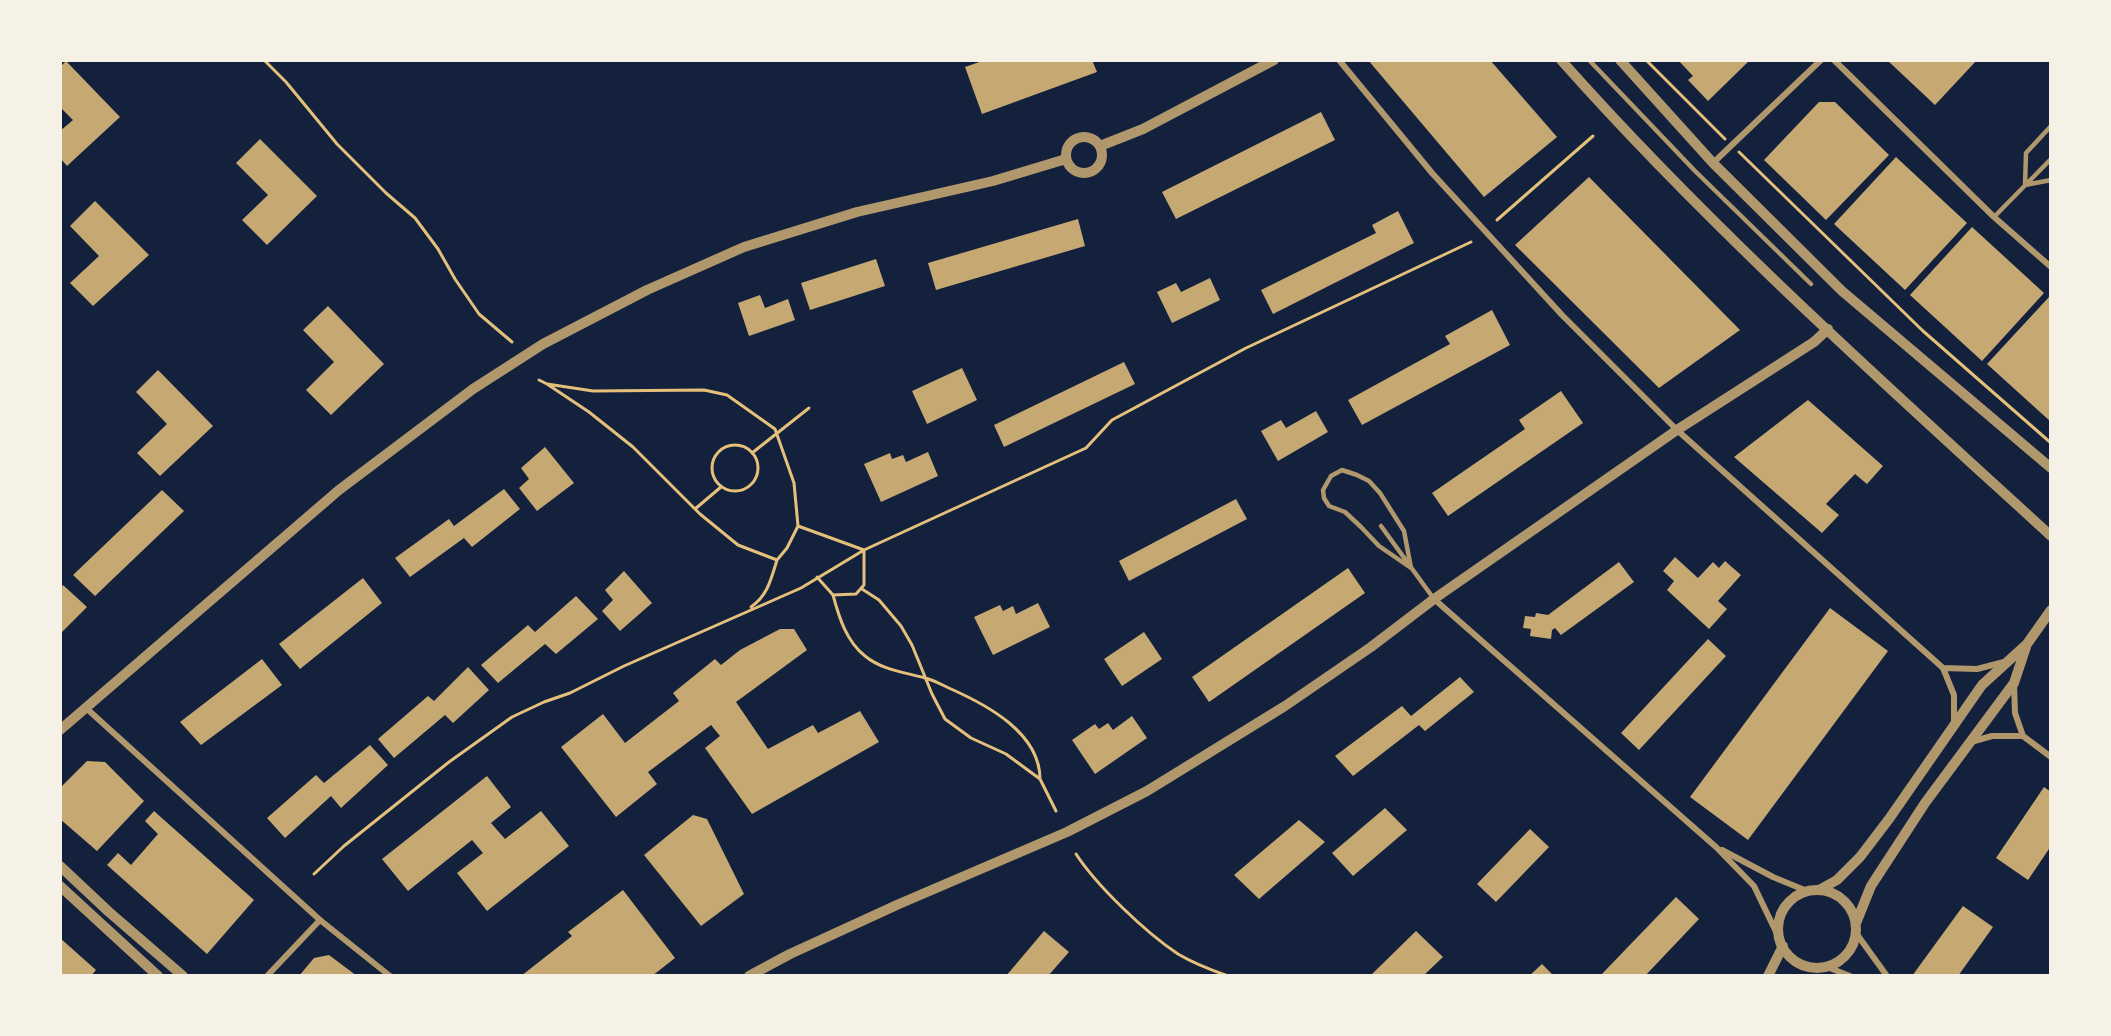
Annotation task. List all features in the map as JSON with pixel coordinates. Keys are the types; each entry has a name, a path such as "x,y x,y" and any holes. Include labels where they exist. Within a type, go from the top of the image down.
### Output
{"street":[{"path":"1100,146 1143,129 1274,60"},
{"path":"1339,60 1439,181 1562,315 1677,430 1943,668 1954,695 1954,726"},
{"path":"1561,60 1608,113 1704,211 2051,536"},
{"path":"1620,60 1713,163 1842,291 2051,468"},
{"path":"1713,163 1821,60"},
{"path":"1834,60 1994,217 2051,267"},
{"path":"1081,137 1092,139 1100,146 1102,159 1096,169 1084,174 1072,170 1066,159 1068,148 1075,140 1081,137"},
{"path":"60,730 339,490 473,389 543,344 647,290 744,247 857,212 993,182 1066,159"},
{"path":"749,976 790,954 879,913 1067,832 1147,791 1295,699 1677,430 1814,342 1828,329"},
{"path":"1434,599 1716,847 1754,886 1789,957 1805,966 1824,967 1850,976"},
{"path":"1819,890 1837,880 1860,857 1884,827 1982,685 2027,644 2051,610"},
{"path":"1808,976 1838,962 1847,954 1854,943 1856,928 1871,886 1925,803 2014,683 2027,644"},
{"path":"1943,668 1977,669 2008,661"},
{"path":"2014,683 2015,713 2023,736 2051,757"},
{"path":"86,708 320,920 390,976"},
{"path":"1970,743 1992,736 2023,736"},
{"path":"1716,847 1773,877 1807,891"},
{"path":"60,866 183,976"},
{"path":"60,886 158,976"},
{"path":"1768,976 1781,942 1778,926 1780,915 1786,904 1795,896 1807,891 1819,890 1831,892 1848,904 1856,928 1887,976"},
{"path":"267,976 320,920"}],"lane":[{"path":"1589,60 1667,142 1811,284"},
{"path":"2025,184 2026,153 2051,126"},
{"path":"1994,217 2050,160"},
{"path":"2025,184 2051,180"},
{"path":"1342,470 1357,475 1369,481 1380,493 1404,531 1411,568 1379,546 1344,513 1329,506 1324,498 1323,490 1331,476 1342,470"},
{"path":"1381,526 1434,599"}],"path":[{"path":"264,60 286,82 337,144 386,193 415,218 438,249 454,279 479,314 512,342"},
{"path":"1647,60 1923,332 2051,443"},
{"path":"1497,220 1593,136"},
{"path":"314,874 344,846 449,762 512,717 801,588 864,550 1086,447 1112,420 1246,348 1471,242"},
{"path":"539,380 633,447 695,509 738,545 777,560"},
{"path":"547,384 593,391 704,390 727,395 775,429 794,483 798,526 787,548 777,560 762,600 745,612"},
{"path":"752,453 809,408"},
{"path":"736,445 743,446 758,462 758,470 752,484 739,491 731,491 721,486 713,477 712,469 716,455 721,449 736,445"},
{"path":"695,509 721,486"},
{"path":"798,526 864,550"},
{"path":"833,595 856,594 862,589 864,550"},
{"path":"817,577 833,595 845,630 865,656 893,670 927,678 968,697 1005,719 1032,750 1040,766 1040,779 1056,812"},
{"path":"862,589 879,600 901,626 912,645 945,719 971,738 1006,754 1040,779"},
{"path":"1076,854 1086,869 1115,900 1178,954 1228,976"}],"building":[{"path":"985,60 1092,60 1097,72 982,114 965,67"},
{"path":"1368,60 1490,60 1557,137 1484,197"},
{"path":"1678,60 1750,60 1708,101 1688,80 1693,76"},
{"path":"1887,60 1977,60 1935,105"},
{"path":"66,61 120,117 67,166 60,158 60,131 73,120 60,107 60,67"},
{"path":"1819,102 1835,102 1889,155 1826,220 1764,160"},
{"path":"1321,112 1335,140 1176,219 1162,192"},
{"path":"260,139 317,196 267,245 242,220 268,195 236,163"},
{"path":"1896,157 1967,223 1905,290 1834,224"},
{"path":"1589,177 1740,330 1659,388 1515,245"},
{"path":"95,201 149,255 93,306 70,283 99,256 70,226"},
{"path":"1398,211 1414,243 1273,314 1261,290 1376,233 1372,225"},
{"path":"1078,219 1085,246 936,290 928,263"},
{"path":"1972,227 2044,293 1982,361 1910,295"},
{"path":"876,259 885,286 810,310 801,283"},
{"path":"1210,278 1220,300 1172,323 1157,292 1176,283 1181,292"},
{"path":"760,295 765,308 788,299 795,320 749,336 738,303"},
{"path":"2049,297 2051,299 2051,422 1987,364"},
{"path":"328,306 384,364 331,415 306,390 334,362 303,330"},
{"path":"1492,310 1510,345 1362,425 1348,400 1450,344 1445,336"},
{"path":"1124,362 1135,384 1004,447 994,425"},
{"path":"962,368 977,400 927,424 912,391"},
{"path":"158,370 213,426 160,476 137,453 167,424 136,392"},
{"path":"1561,391 1583,423 1448,516 1432,493 1525,429 1519,420"},
{"path":"1808,400 1883,466 1867,484 1855,474 1826,504 1839,515 1822,533 1734,457"},
{"path":"1316,411 1328,432 1278,461 1261,431 1281,420 1286,428"},
{"path":"545,447 574,483 537,511 519,488 529,479 521,468"},
{"path":"928,452 938,476 881,502 864,464 890,453 892,459 903,455 906,462"},
{"path":"504,489 520,509 472,547 464,538 410,577 395,558 449,519 454,526"},
{"path":"162,490 184,511 95,596 73,575"},
{"path":"1236,499 1247,519 1129,581 1119,561"},
{"path":"1675,557 1698,578 1713,562 1719,568 1725,561 1741,575 1718,601 1727,609 1709,629 1667,590 1674,581 1663,571"},
{"path":"1619,562 1634,582 1561,635 1555,628 1552,630 1551,639 1530,636 1531,629 1523,628 1525,616 1535,617 1536,613 1548,615"},
{"path":"1348,568 1365,593 1209,702 1192,677"},
{"path":"624,571 652,603 620,631 602,611 613,600 605,590"},
{"path":"363,578 382,603 300,669 279,644"},
{"path":"63,585 87,607 60,634 60,589"},
{"path":"576,596 598,619 556,654 545,644 498,683 481,665 528,625 535,632"},
{"path":"1038,603 1050,627 993,655 974,617 1000,605 1003,611 1013,606 1016,614"},
{"path":"1830,608 1888,651 1748,840 1690,797"},
{"path":"780,629 794,629 807,650 736,702 768,749 813,725 818,733 860,711 879,742 752,814 705,748 720,736 711,725 648,772 657,784 616,817 561,747 603,714 625,743 679,701 673,693 715,659 721,665 740,650"},
{"path":"1144,632 1162,659 1122,686 1104,659"},
{"path":"1708,639 1726,656 1639,750 1621,733"},
{"path":"262,659 282,685 201,745 180,722"},
{"path":"468,667 489,690 453,723 445,715 394,758 378,739 428,696 434,701"},
{"path":"1460,677 1474,692 1425,731 1419,725 1353,776 1335,756 1402,706 1411,716"},
{"path":"1132,716 1147,738 1095,774 1072,740 1095,724 1099,729 1108,723 1113,730"},
{"path":"370,745 388,765 341,808 331,796 285,838 267,818 316,775 324,783"},
{"path":"87,761 105,762 144,801 97,851 60,819 60,788"},
{"path":"487,776 511,807 491,823 505,839 541,811 569,846 487,911 457,873 483,853 472,840 408,891 382,859"},
{"path":"2044,787 2051,792 2051,846 2028,880 1996,858"},
{"path":"1385,808 1407,830 1353,876 1332,853"},
{"path":"154,811 254,900 207,954 107,865 118,853 131,865 158,834 145,821"},
{"path":"693,815 707,819 744,894 701,926 644,855"},
{"path":"1299,820 1325,842 1259,899 1234,875"},
{"path":"1530,829 1549,847 1496,902 1477,884"},
{"path":"623,890 675,958 652,976 521,976 572,936 568,932"},
{"path":"1676,897 1699,919 1645,976 1600,976"},
{"path":"1963,906 1993,927 1958,976 1912,976"},
{"path":"1044,931 1069,952 1048,976 1006,976"},
{"path":"1416,931 1443,957 1423,976 1370,976"},
{"path":"60,938 96,970 91,976 60,976"},
{"path":"329,955 357,976 299,976 314,958"},
{"path":"1542,964 1554,976 1529,976"}]}
